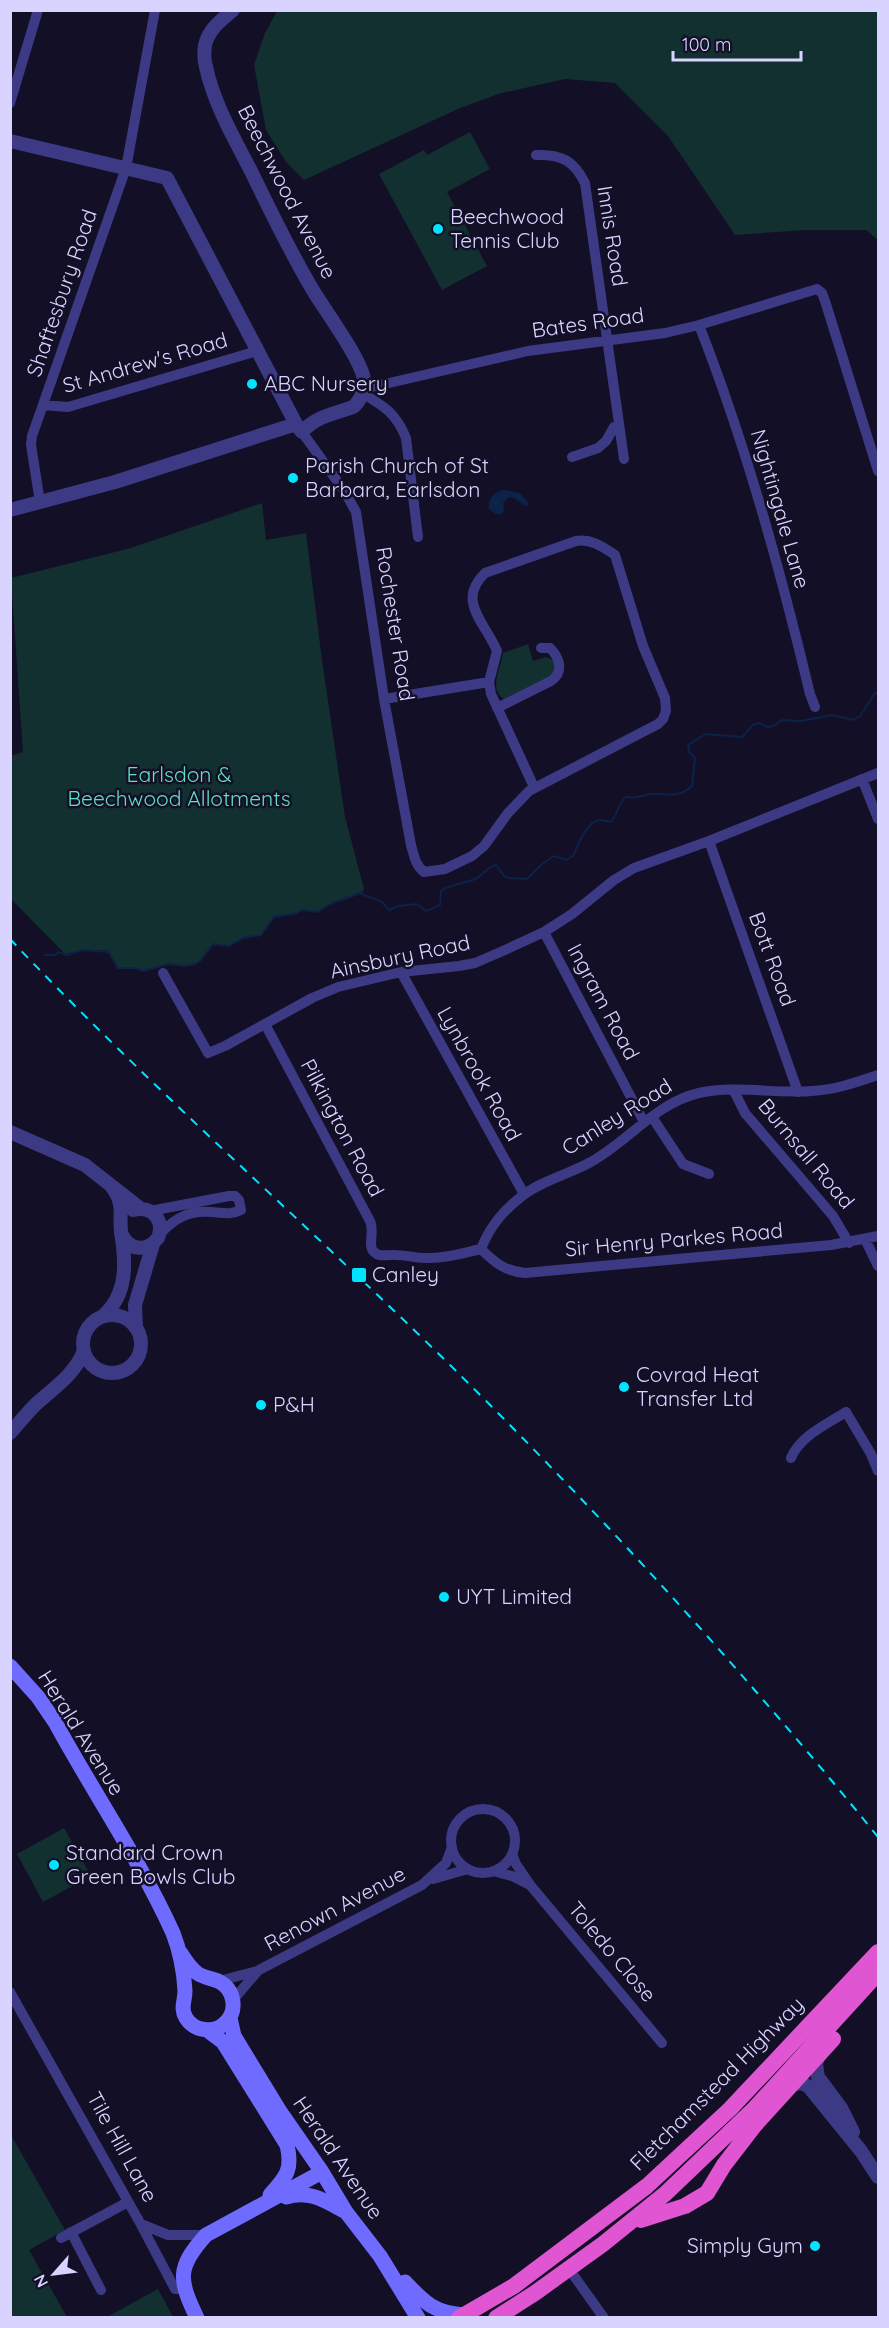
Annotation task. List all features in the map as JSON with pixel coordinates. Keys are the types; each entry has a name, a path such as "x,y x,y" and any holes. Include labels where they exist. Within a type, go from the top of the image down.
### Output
{"highway":[{"name":"Fletchamstead Highway","path":"462,2316 514,2286 605,2219 654,2179 737,2102 879,1952"},
{"name":"Fletchamstead Highway","path":"496,2318 569,2269 630,2224 709,2154 873,1980"},
{"path":"630,2224 685,2206 707,2193 724,2165 754,2126 807,2083 818,2057 843,2026 873,1980"}],"main road":[{"name":"Herald Avenue","path":"10,1666 38,1697 55,1722 160,1907 180,1952 190,1967 228,1989 233,2000 230,2018 234,2036 279,2110 322,2172 346,2212 380,2256 418,2318"},
{"name":"Herald Avenue","path":"180,1952 185,1993 182,2004 186,2018 192,2025 207,2030 223,2042 287,2145 290,2160 285,2178 260,2205"},
{"path":"185,1993 195,1982 214,1980"},
{"path":"207,2030 223,2026 230,2018"},
{"path":"204,2318 179,2289 192,2250 206,2235 322,2172"},
{"path":"260,2205 298,2193 314,2195 346,2212"},
{"path":"380,2256 423,2301 446,2314 462,2316"},
{"name":"Tile Hill Lane","path":"179,2289 197,2318"}],"street":[{"path":"10,103 38,10"},
{"name":"Shaftesbury Road","path":"40,502 31,440 126,168 155,10"},
{"name":"Beechwood Avenue","path":"233,10 208,36 204,56 206,66 227,122 362,391"},
{"name":"Rochester Road","path":"10,141 169,180 299,428 345,492 356,512 384,699 411,845 415,860 424,872 445,868 472,856 484,846 518,801 534,787 648,729 663,718 666,711 665,698 643,646 617,559 605,548 591,541 576,541 492,570 485,573 476,583 471,593 473,607 497,651 489,682"},
{"name":"Innis Road","path":"536,155 548,154 568,160 578,170 585,183 624,459"},
{"name":"Bates Road","path":"362,391 528,351 664,333 699,325 817,288 822,293 826,304 879,471"},
{"name":"Nightingale Lane","path":"699,325 743,446 770,536 815,707"},
{"name":"St Andrew's Road","path":"43,405 68,407 257,351"},
{"path":"10,510 299,428 322,416 353,407 357,404 362,391 388,408 401,424 406,438 418,537"},
{"path":"572,457 598,448 606,441 614,427 618,426"},
{"path":"498,708 551,681 558,674 560,665 555,654 550,648 541,648"},
{"path":"384,699 489,682 491,694 534,787"},
{"name":"Ainsbury Road","path":"164,973 208,1053 312,998 338,987 400,972 475,963 544,932 572,914 624,873 879,773"},
{"path":"862,779 879,819"},
{"name":"Bott Road","path":"709,841 798,1092"},
{"name":"Ingram Road","path":"544,932 648,1120 682,1164 709,1174"},
{"name":"Lynbrook Road","path":"400,972 524,1194"},
{"name":"Pilkington Road","path":"265,1024 370,1221 373,1232 370,1247 373,1252 384,1257 391,1255 438,1258 481,1249"},
{"name":"Canley Road","path":"481,1249 493,1223 524,1194 588,1163 648,1120 695,1094 713,1091 814,1091 851,1084 879,1075"},
{"name":"Burnsall Road","path":"734,1091 746,1113 833,1216 849,1243"},
{"path":"10,1132 75,1159 108,1181 158,1218 156,1239 135,1305 136,1328 141,1346 138,1357 131,1366 116,1373 106,1373 96,1369 89,1362 84,1351 83,1339 87,1329 94,1321 103,1316 115,1303 122,1284 125,1260 119,1197 108,1181"},
{"path":"229,1196 235,1196 239,1200 241,1210 225,1215 194,1212 172,1221 147,1247 136,1248 127,1243 122,1228 131,1211 229,1196"},
{"name":"Sir Henry Parkes Road","path":"481,1249 498,1266 512,1272 525,1273 849,1243 879,1236"},
{"path":"865,1239 879,1266"},
{"path":"103,1316 124,1317 136,1328"},
{"path":"10,1433 76,1368 84,1351"},
{"path":"60,1384 79,1373 96,1369"},
{"path":"790,1458 794,1449 803,1441 846,1412 875,1453 879,1471"},
{"path":"475,1810 491,1810 504,1816 510,1823 515,1840 512,1854 507,1862 493,1871 484,1873 468,1869 461,1863 452,1846 452,1836 460,1819 475,1810"},
{"name":"Renown Avenue","path":"429,1880 446,1863 452,1846"},
{"name":"Toledo Close","path":"512,1854 531,1886 662,2043"},
{"name":"Renown Avenue","path":"214,1980 257,1971 429,1880 468,1869"},
{"name":"Toledo Close","path":"493,1871 512,1876 531,1886"},
{"name":"Renown Avenue","path":"233,2000 257,1971"},
{"name":"Tile Hill Lane","path":"10,1992 179,2289"},
{"path":"818,2057 807,2083 879,2177"},
{"path":"61,2238 128,2202"},
{"path":"141,2224 168,2235 206,2235"},
{"path":"71,2232 97,2275 101,2290"},
{"path":"569,2269 604,2318"}],"green space":[{"path":"277,11 878,11 878,240 866,230 805,230 735,235 668,136 615,83 565,79 498,94 458,109 304,180 286,162 266,130 254,65 265,33"},
{"name":"Beechwood Tennis Club","path":"470,132 490,169 447,192 487,266 442,290 379,174 424,150 427,155"},
{"name":"Earlsdon & Beechwood Allotments","path":"262,503 266,540 306,533 345,817 364,889 362,893 345,900 332,902 318,912 302,910 274,917 261,935 243,938 229,946 213,944 195,964 185,966 168,964 143,971 135,968 118,968 106,950 82,950 65,954 11,899 11,756 23,752 11,578 131,548"},
{"path":"528,644 533,661 546,657 553,660 554,674 504,699 499,695 496,684 503,653"},
{"name":"Standard Crown Green Bowls Club","path":"64,1828 91,1876 43,1902 17,1854"},
{"path":"11,2135 65,2230 29,2250 67,2317 11,2317"},
{"path":"158,2289 173,2317 107,2317"}],"water":[{"path":"504,490 520,493 528,505 525,506 509,497 503,503 502,514 495,514 489,509 490,499 497,492"}],"waterway":[{"path":"45,955 56,955 58,952 68,955 82,950 109,952 118,968 136,968 143,971 168,964 185,966 195,964 213,944 229,946 243,938 261,935 274,917 302,910 318,912 333,903 359,893 382,902 389,910 398,906 417,904 426,911 440,905 441,891 449,886 477,878 493,866 496,865 508,878 527,879 554,856 566,860 573,856 589,826 598,820 611,822 626,797 650,794 672,795 687,790 692,786 695,758 689,752 688,745 706,734 742,737 753,725 759,723 767,727 782,720 801,721 832,715 854,720 860,716 878,692"}],"railway":[{"path":"10,939 117,1048 393,1310 505,1420 670,1594 776,1714 878,1837"}],"place":[{"name":"Beechwood Tennis Club","path":"438,229"},
{"name":"ABC Nursery","path":"252,384"},
{"name":"Parish Church of St Barbara, Earlsdon","path":"293,478"},
{"name":"Canley","path":"359,1275"},
{"name":"Covrad Heat Transfer Ltd","path":"624,1387"},
{"name":"P&H","path":"261,1405"},
{"name":"UYT Limited","path":"444,1597"},
{"name":"Standard Crown Green Bowls Club","path":"54,1865"},
{"name":"Simply Gym","path":"815,2246"}]}
